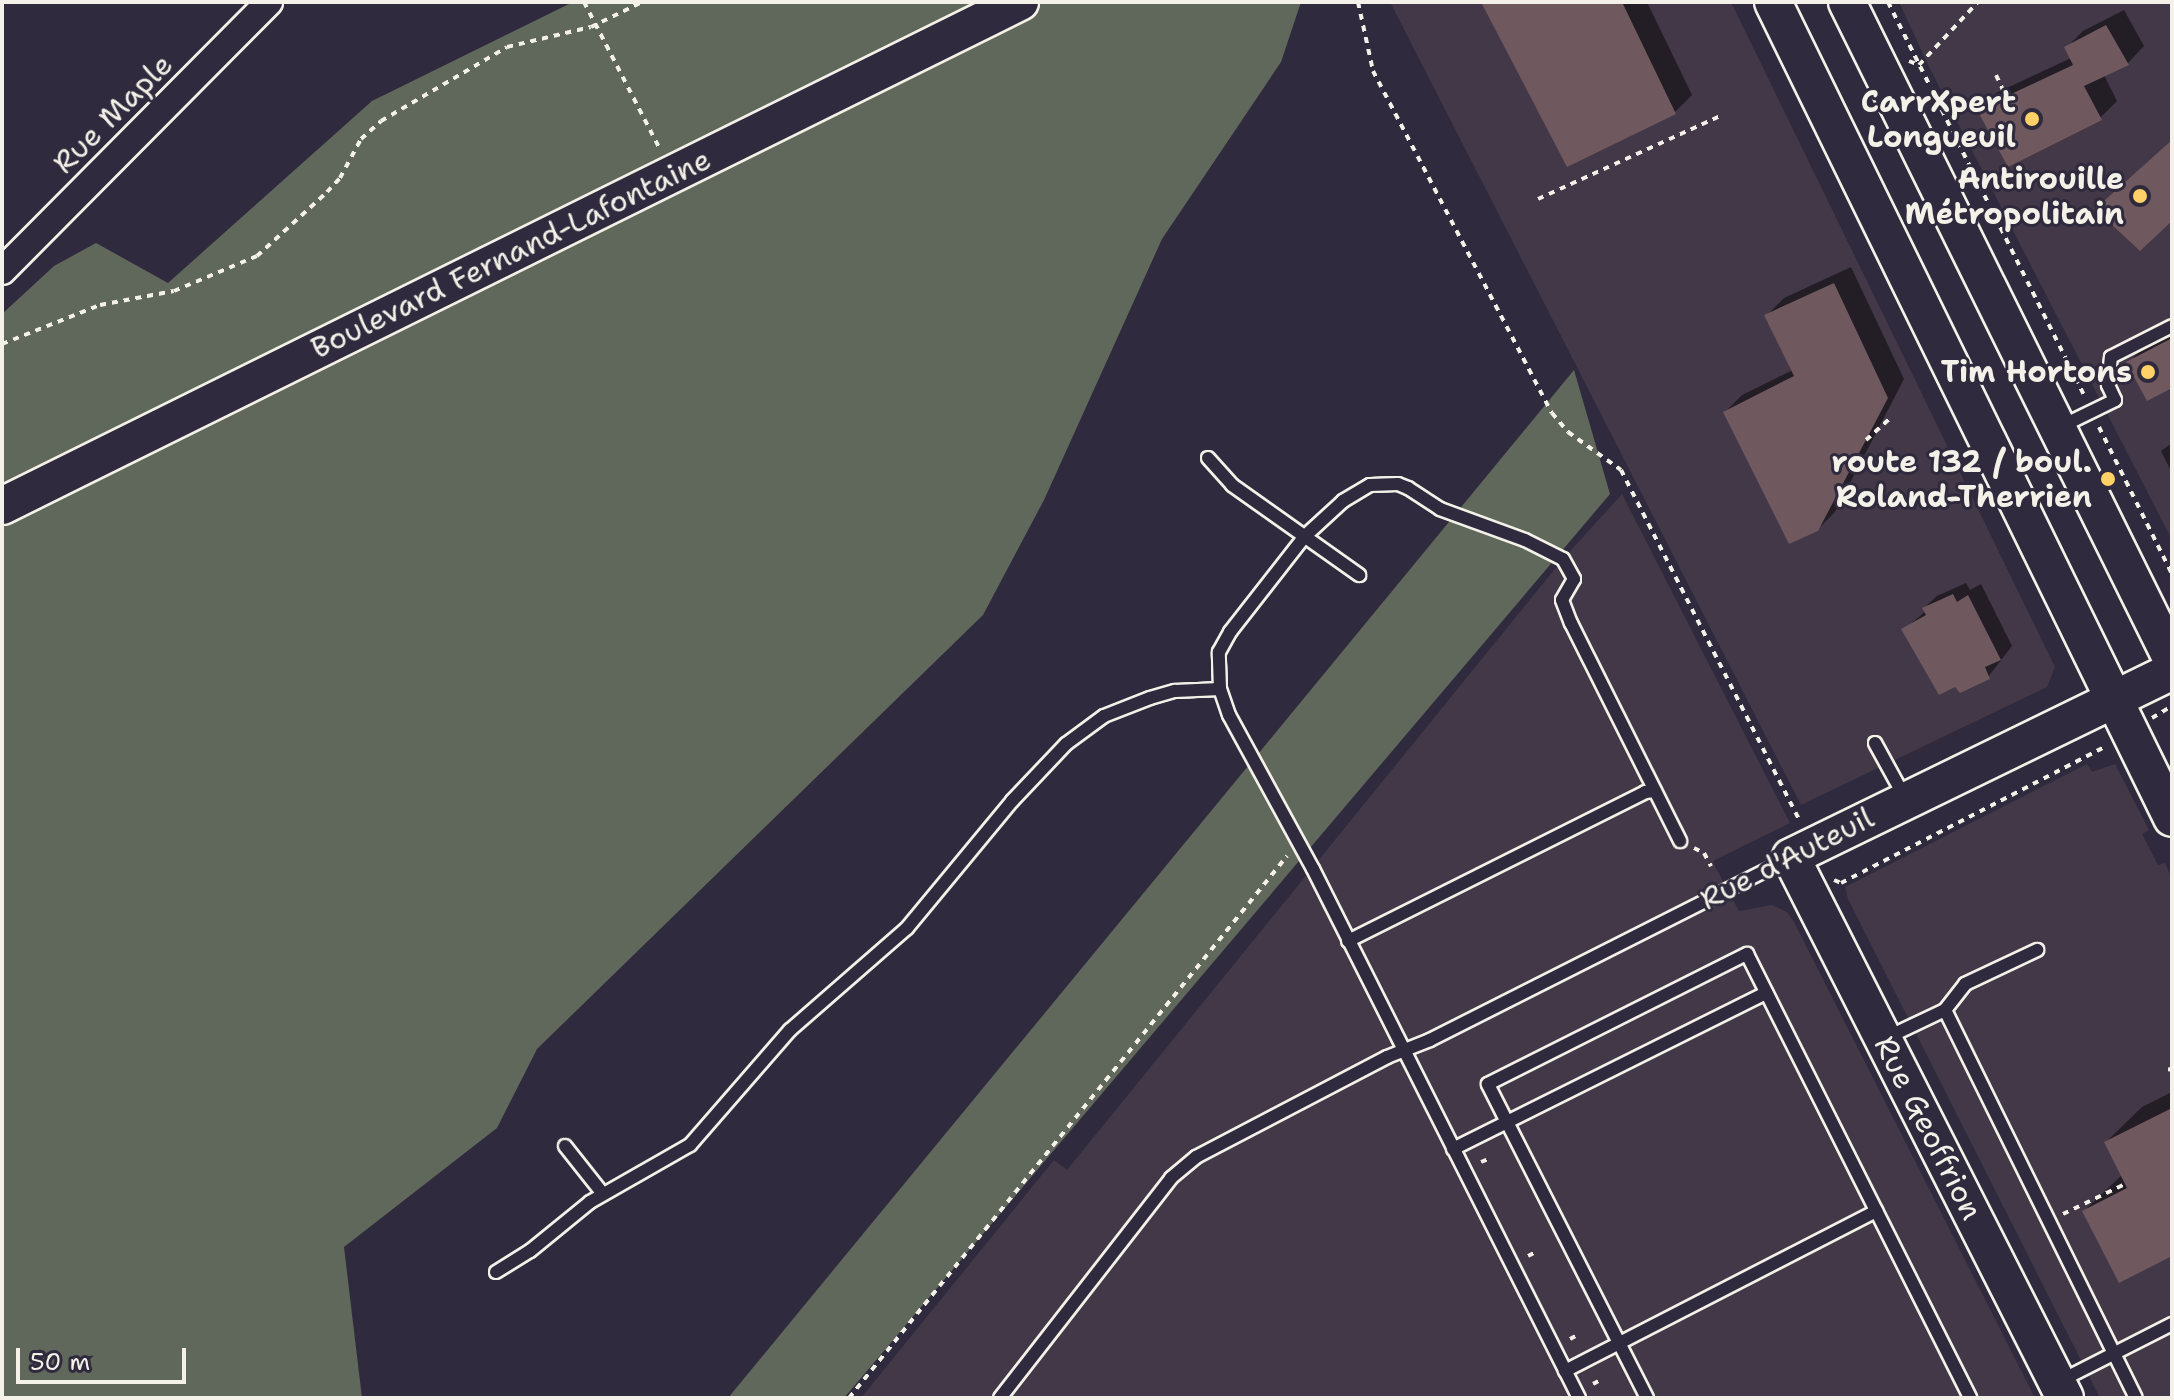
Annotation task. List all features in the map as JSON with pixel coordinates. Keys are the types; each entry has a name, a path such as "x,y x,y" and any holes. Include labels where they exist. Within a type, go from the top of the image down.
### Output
{"street":[{"name":"Rue Maple","path":"2,271 269,2"},
{"name":"Boulevard Fernand-Lafontaine","path":"2,506 1020,2"},
{"path":"1773,2 2172,818"},
{"path":"1847,2 2172,660"},
{"name":"Rue d'Auteuil","path":"1791,857 2172,671"},
{"name":"Rue Geoffrion","path":"1791,857 2061,1390"}],"lane":[{"path":"2057,429 2115,400 2108,385 2111,357 2172,326"},
{"path":"1208,458 1232,485 1359,575"},
{"path":"1579,1398 1404,1049 1235,725 1220,689 1217,666 1223,644 1305,536 1359,490 1370,485 1398,484 1440,509 1525,540 1563,559 1574,579 1562,600 1680,841"},
{"path":"496,1272 530,1251 565,1219 603,1194 690,1145 790,1030 914,921 1012,801 1066,744 1104,716 1150,698 1175,691 1220,689"},
{"path":"1875,743 1906,800"},
{"path":"1348,941 1645,792 1655,791"},
{"name":"Rue d'Auteuil","path":"1000,1398 1171,1178 1196,1157 1404,1049 1430,1040 1791,857"},
{"path":"1883,1039 1945,1010 1965,984 2037,950"},
{"path":"1647,1398 1488,1084 1747,954 1970,1398"},
{"path":"1453,1149 1766,993"},
{"path":"1945,1010 2136,1398"},
{"path":"565,1146 603,1194"},
{"path":"1565,1371 1876,1211"},
{"path":"2061,1390 2113,1353 2172,1324"}],"path":[{"path":"584,2 662,153"},
{"path":"2,344 100,305 174,291 257,256 340,178 354,148 381,121 507,47 596,25 642,2"},
{"path":"1358,2 1373,71 1552,413 1568,432 1621,470 1800,822"},
{"path":"1888,2 2083,393"},
{"path":"1919,65 1978,2"},
{"path":"1996,75 2006,96"},
{"path":"1538,199 1722,115"},
{"path":"1866,440 1889,419"},
{"path":"2099,428 2172,574"},
{"name":"Rue d'Auteuil","path":"1841,883 1933,833 2098,751"},
{"path":"849,1398 1298,842"},
{"path":"1704,853 1711,866"},
{"path":"1481,1162 1491,1158"},
{"path":"2077,1207 2125,1184"},
{"path":"1528,1256 1538,1251"},
{"path":"1570,1339 1579,1334"},
{"path":"1593,1384 1602,1379"}],"shaded area":[{"path":"1390,2 1731,2 2055,667 2047,687 1801,805"},
{"path":"1899,2 2172,2 2172,540 1929,67"},
{"path":"1622,494 1790,823 1713,861 1714,864 1739,911 1772,905 1787,912 1794,922 2035,1398 861,1398 1054,1160 1067,1170 1563,559"},
{"path":"2087,764 2092,772 2115,764 2149,830 2142,834 2158,865 2165,863 2172,878 2172,1398 2100,1398 1848,899 1845,887"}],"green space":[{"path":"573,2 1301,2 1281,62 1162,239 1044,500 983,615 537,1049 497,1128 344,1247 362,1398 2,1398 2,314 54,266 96,243 168,283 372,101"},
{"path":"1574,370 1610,494 844,1398 728,1398"}],"building":[{"path":"1481,2 1622,2 1676,114 1567,167"},
{"path":"2106,25 2129,65 2084,86 2102,120 2008,167 1977,110 2073,65 2064,47"},
{"name":"Antirouille Métropolitain","path":"2172,140 2172,221 2140,251 2095,209"},
{"path":"1834,283 1888,398 1818,531 1789,544 1723,412 1794,376 1764,315"},
{"path":"2172,338 2172,388 2147,401 2126,362"},
{"path":"1953,594 1957,602 1968,595 2001,660 1985,667 1990,679 1960,693 1955,687 1939,695 1901,629 1926,615 1922,608"},
{"path":"2172,1108 2172,1256 2119,1283 2082,1211 2127,1188 2104,1142"}],"place":[{"name":"CarrXpert Longueuil","path":"2032,119"},
{"name":"Antirouille Métropolitain","path":"2140,196"},
{"name":"Tim Hortons","path":"2148,372"},
{"name":"route 132 / boul. Roland-Therrien","path":"2108,479"}]}
